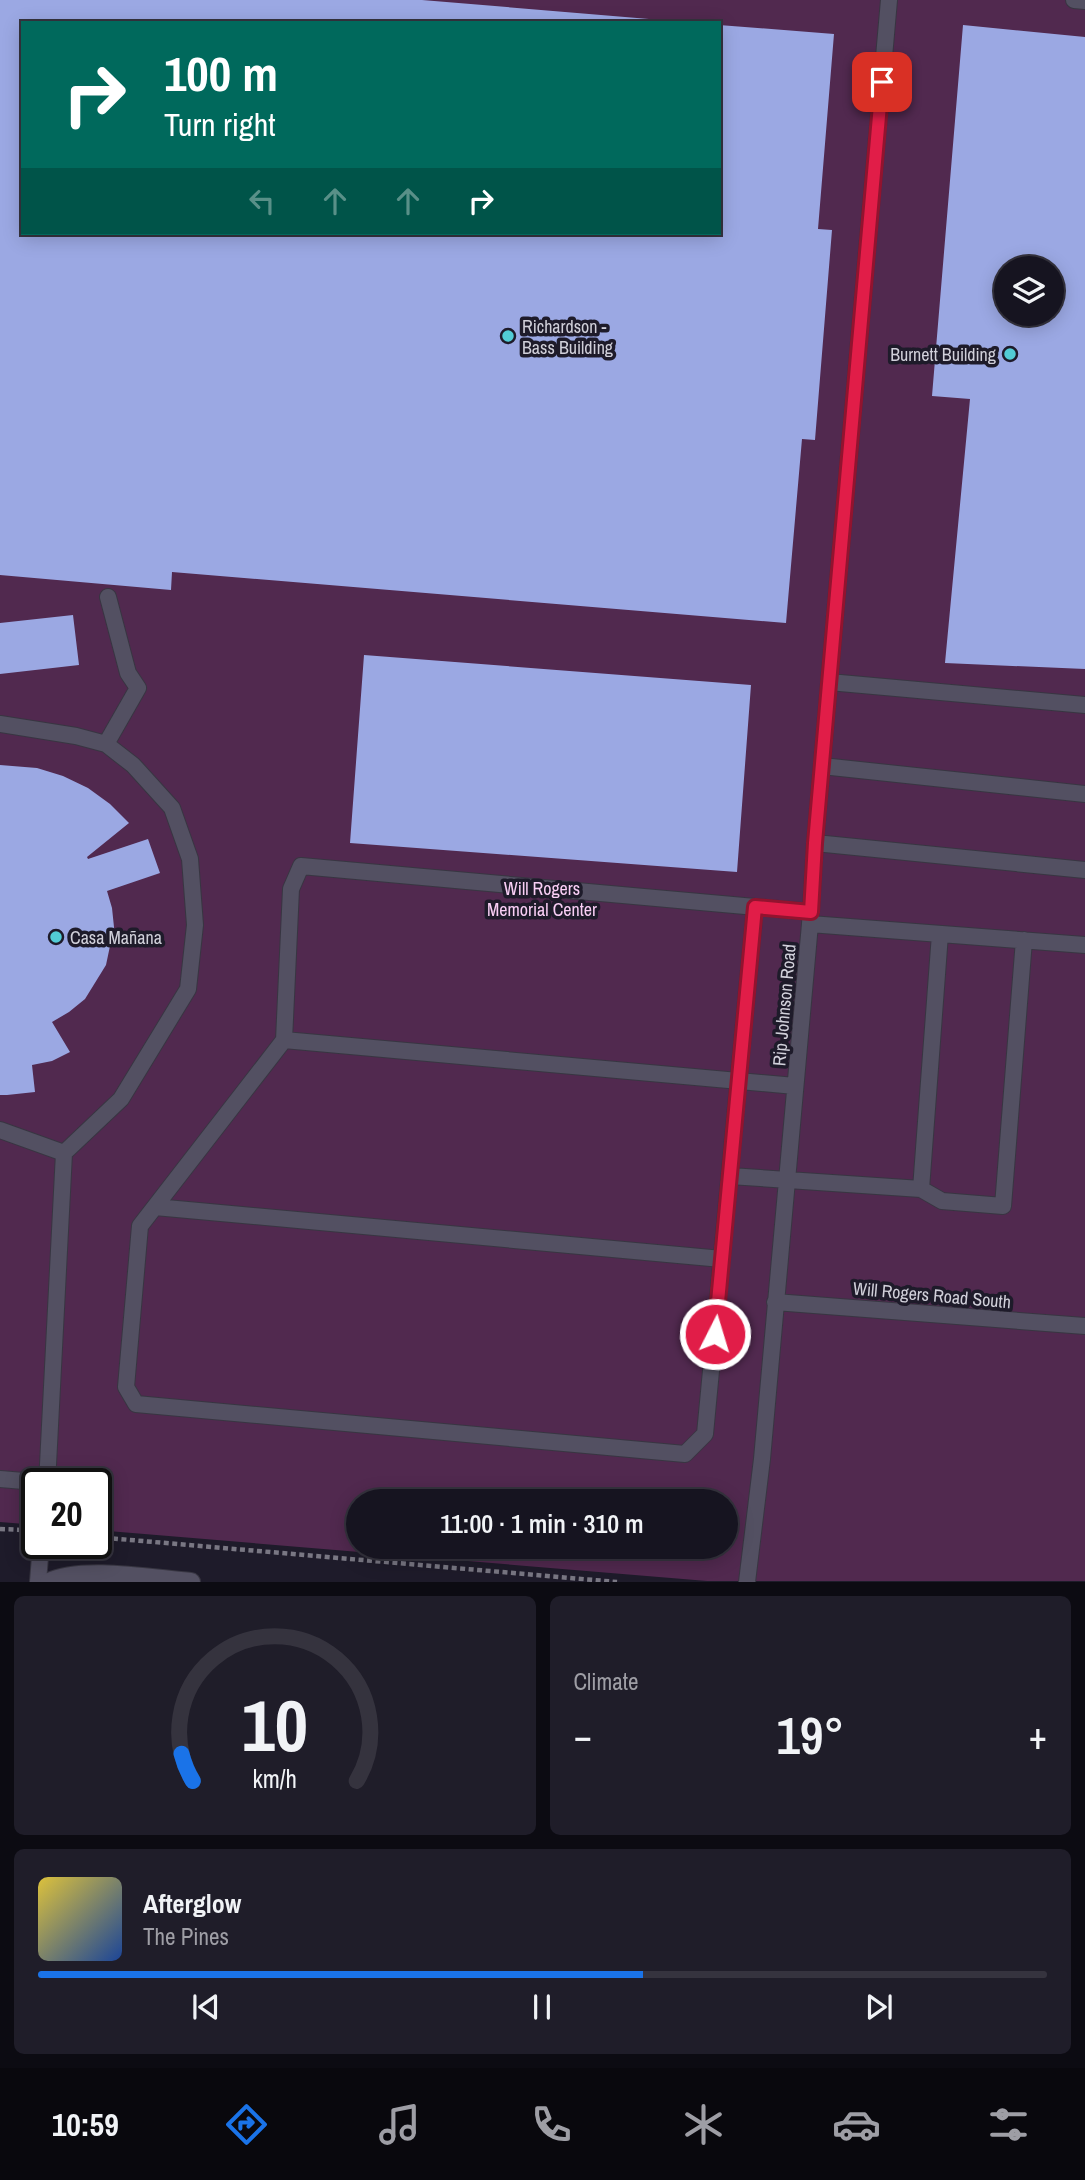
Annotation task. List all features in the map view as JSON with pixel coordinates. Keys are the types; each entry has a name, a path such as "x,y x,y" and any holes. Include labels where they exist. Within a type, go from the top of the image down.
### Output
{"main road":[{"path":"49,1581 58,1577 93,1574 191,1581"}],"lane":[{"name":"Rip Johnson Road","path":"747,1581 762,1459 811,918 815,843 889,0"},
{"path":"1074,0 1085,1"},
{"path":"106,744 138,688 128,673 108,597"},
{"path":"829,682 1085,705"},
{"path":"1,724 76,736 106,744 133,765 172,808 190,859 195,925 188,989 121,1099 64,1153 48,1468"},
{"path":"822,766 1085,794"},
{"path":"815,843 1085,870"},
{"path":"755,907 705,1434 685,1454 136,1404 126,1387 140,1226 284,1040 291,889 301,866 755,907 811,918 940,934 1085,945"},
{"path":"921,1189 940,934"},
{"path":"730,1176 921,1189 943,1201 1003,1206 1024,940"},
{"path":"284,1040 795,1086"},
{"path":"0,1130 64,1153"},
{"path":"155,1207 722,1259"},
{"name":"Will Rogers Road South","path":"775,1302 1085,1326"},
{"path":"0,1479 21,1481"},
{"path":"38,1581 40,1559"}],"path":[{"path":"0,1529 21,1530"},
{"path":"112,1537 617,1581"}],"green space":[{"name":"Will Rogers Memorial Center","path":"0,0 1085,0 1085,1581 707,1581 443,1559 738,1559 738,1489 346,1489 346,1551 112,1531 112,1468 21,1468 21,1524 0,1522"}],"building":[{"name":"Richardson - Bass Building","path":"0,0 422,0 673,21 21,21 21,235 721,235 721,25 834,34 818,229 832,230 815,440 802,439 786,623 172,572 171,590 0,575"},
{"name":"Burnett Building","path":"963,25 1085,37 1085,669 945,663 970,399 932,396"},
{"path":"73,615 79,665 0,674 0,623"},
{"path":"364,655 751,685 737,872 350,843"},
{"name":"Casa Mañana","path":"0,765 37,768 88,788 110,804 129,823 87,857 88,859 148,839 160,873 107,891 114,927 106,965 85,999 52,1022 70,1052 52,1061 32,1065 35,1092 7,1095 0,1095"}],"place":[{"name":"Richardson - Bass Building","path":"508,336"},
{"name":"Burnett Building","path":"1010,354"},
{"name":"Casa Mañana","path":"56,937"}],"route":[{"path":"715,1334 755,907 811,912 882,82"}]}
